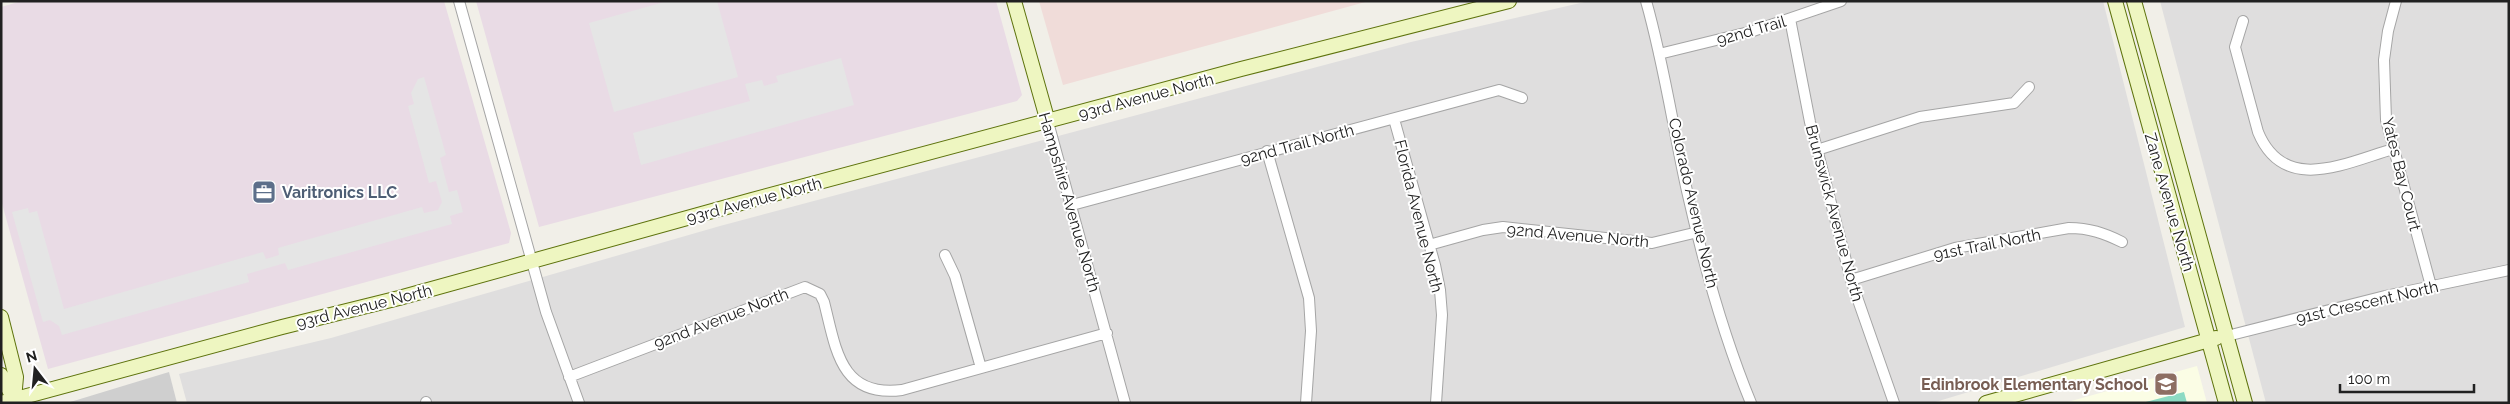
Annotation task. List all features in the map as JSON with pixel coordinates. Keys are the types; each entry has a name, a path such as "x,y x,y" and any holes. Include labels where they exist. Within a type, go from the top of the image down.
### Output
{"street":[{"path":"459,1 552,334 580,403"},
{"name":"Hampshire Avenue North","path":"1014,1 1072,205 1125,403"},
{"name":"93rd Avenue North","path":"10,401 282,327 400,298 752,200 1241,69 1509,1"},
{"name":"Colorado Avenue North","path":"1646,1 1659,54 1687,191 1730,345 1751,403"},
{"name":"92nd Trail","path":"1659,54 1790,19 1841,1"},
{"name":"Zane Avenue North","path":"2115,1 2226,403"},
{"name":"Zane Avenue North","path":"2134,1 2245,403"},
{"name":"Yates Bay Court","path":"2396,1 2388,31 2384,60 2386,120 2431,286"},
{"name":"Brunswick Avenue North","path":"1790,19 1817,150 1851,280 1894,403"},
{"path":"2244,21 2235,46 2258,132 2264,145 2273,156 2294,168 2313,170 2393,149"},
{"path":"1817,150 1920,117 2014,103 2029,87"},
{"name":"92nd Trail North","path":"1072,205 1499,90 1522,98"},
{"name":"Florida Avenue North","path":"1394,119 1440,290 1442,315 1436,403"},
{"path":"1267,151 1309,298 1311,331 1306,403"},
{"name":"92nd Avenue North","path":"1429,244 1483,230 1504,227 1652,243 1698,232"},
{"name":"91st Trail North","path":"1851,280 1955,248 2069,228 2085,228 2100,232 2122,242"},
{"path":"945,255 955,276 981,368"},
{"name":"91st Crescent North","path":"2227,336 2431,286 2509,270"},
{"name":"92nd Avenue North","path":"569,377 805,286 820,294 843,366 851,377 862,385 875,390 902,390 1107,333"},
{"path":"1,317 16,377 10,401"},
{"path":"1986,403 2227,336"},
{"path":"1,375 10,401"}],"shaded area":[{"path":"22,1 444,1 511,233 509,243 48,369 1,200 1,7"},
{"path":"476,1 996,1 1022,95 1017,101 539,227"},
{"path":"668,1 717,1 738,77 614,112 589,23"},
{"path":"1039,1 1369,1 1063,85"},
{"path":"1589,1 2103,1 2185,327 1932,403 187,403 179,374 331,338 720,226 1411,42"},
{"path":"2160,1 2509,1 2509,403 2266,403"},
{"path":"841,58 854,105 641,165 633,133 750,101 745,84 762,80 764,86 778,82 776,76"},
{"path":"424,77 446,155 440,158 449,192 457,190 463,212 450,216 452,224 288,270 285,263 247,274 249,282 62,335 59,326 50,320 43,322 12,212 28,208 29,213 37,211 64,309 263,252 266,259 279,255 278,248 422,207 424,213 438,210 442,202 436,181 429,183 408,106 414,104 411,93 418,79"},
{"name":"Edinbrook Elementary School","path":"2197,366 2207,403 2064,403"},
{"path":"169,372 177,403 67,403"}],"green space":[{"path":"2184,392 2187,403 2142,403"}],"place":[{"name":"Varitronics LLC","path":"264,192"},
{"name":"Edinbrook Elementary School","path":"2166,384"}]}
